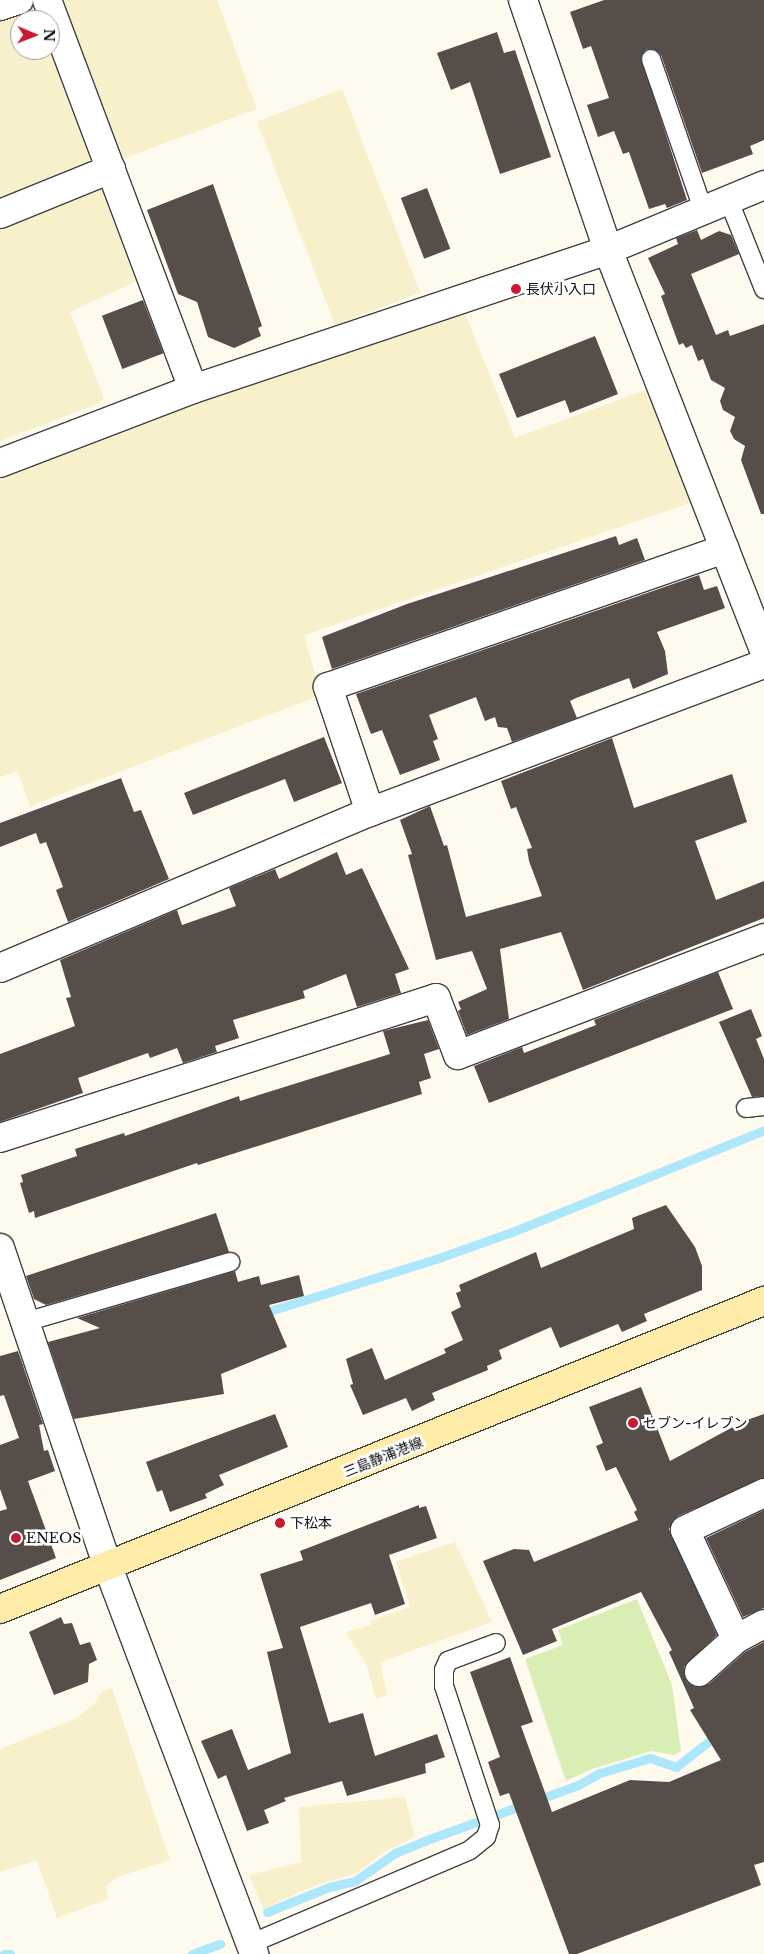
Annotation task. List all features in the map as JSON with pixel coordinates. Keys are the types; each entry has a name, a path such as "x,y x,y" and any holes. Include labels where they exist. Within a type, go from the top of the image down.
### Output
{"main road":[{"name":"三島静浦港線","path":"0,1609 764,1301"}],"street":[{"path":"0,6 19,0"},
{"path":"47,0 193,389"},
{"path":"522,0 608,250 764,650"},
{"path":"0,214 111,169"},
{"path":"0,463 193,389 608,250 704,212 764,185"},
{"path":"370,812 328,687 724,549"},
{"path":"0,968 370,812 764,664"},
{"path":"0,1138 436,998 458,1055 764,938"},
{"path":"0,1248 108,1567 252,1949"},
{"path":"736,1639 685,1530 764,1493"},
{"path":"699,1672 736,1639 764,1624"}],"lane":[{"path":"651,59 704,212"},
{"path":"729,201 764,289"},
{"path":"746,1108 764,1106"},
{"path":"24,1322 230,1262"},
{"path":"252,1949 470,1850 486,1837 488,1819 444,1686 444,1670 448,1662 496,1643"}],"shaded area":[{"path":"58,0 217,0 257,109 119,160"},
{"path":"36,2 40,10 10,10 10,60 58,60 91,156 89,163 0,200 0,13"},
{"path":"342,89 420,293 335,325 257,122"},
{"path":"95,186 104,188 141,279 70,312 104,398 100,403 0,441 0,225"},
{"path":"465,314 515,438 651,388 693,502 304,635 321,695 30,806 18,771 0,777 0,478 210,397"},
{"path":"455,1542 492,1622 380,1662 387,1695 376,1699 366,1663 346,1632 371,1625 370,1621 410,1607 396,1562"},
{"path":"112,1688 170,1860 117,1877 106,1886 108,1899 57,1918 37,1860 0,1872 0,1749 77,1718 96,1702 102,1691"},
{"path":"405,1797 415,1837 384,1852 357,1873 316,1885 263,1909 249,1875 301,1862 299,1807"}],"green space":[{"path":"637,1599 672,1685 681,1751 674,1755 651,1751 592,1769 566,1781 525,1659 563,1645 558,1630"}],"building":[{"path":"604,0 764,0 764,140 750,146 753,154 702,173 661,55 653,49 647,49 641,57 687,200 667,208 665,204 649,209 629,152 623,154 614,131 598,137 587,105 609,98 591,46 583,49 570,12"},
{"path":"497,32 504,53 515,50 551,157 500,174 470,82 451,90 437,53"},
{"path":"213,184 262,326 258,328 261,336 234,348 208,337 197,302 178,294 147,210"},
{"path":"427,188 450,249 424,259 401,198"},
{"path":"697,230 701,240 719,231 731,235 739,254 691,274 716,335 728,330 730,336 764,324 764,514 761,514 741,460 745,446 734,439 730,431 735,417 723,410 720,401 725,388 711,380 703,359 698,361 692,345 686,348 683,343 679,345 661,296 665,294 648,258 678,244 676,238"},
{"path":"143,300 163,353 122,369 102,316"},
{"path":"595,336 618,394 570,413 565,400 517,418 499,374"},
{"path":"616,536 619,545 637,538 645,560 332,669 322,637 407,604"},
{"path":"699,575 704,590 717,586 725,608 657,632 665,651 668,674 633,689 629,678 576,698 570,701 577,718 512,742 507,728 498,727 495,717 485,721 476,697 429,715 438,739 433,741 440,760 400,775 382,730 371,734 356,694"},
{"path":"324,737 342,783 294,802 285,779 193,815 184,793"},
{"path":"612,738 634,808 732,774 747,822 695,841 716,900 764,881 764,918 583,990 561,932 500,949 509,1019 467,1035 458,1011 461,1009 458,1002 487,989 472,951 436,960 408,855 412,854 400,820 430,806 444,846 447,845 466,917 542,896 529,861 527,849 532,848 516,807 511,809 501,781"},
{"path":"121,778 134,812 141,810 169,879 68,922 56,890 63,887 46,842 40,844 36,833 0,847 0,823"},
{"path":"337,852 346,875 362,868 409,969 395,974 401,993 357,1007 346,974 303,991 305,998 233,1020 239,1038 215,1046 217,1052 183,1063 177,1048 150,1058 148,1053 78,1078 83,1093 0,1122 0,1054 75,1026 66,998 71,997 60,960 177,910 182,925 236,906 229,888 275,869 279,879"},
{"path":"718,972 733,1009 489,1103 474,1066 522,1047 524,1053 596,1025 594,1020"},
{"path":"751,1009 762,1036 756,1039 764,1059 764,1096 752,1097 719,1022"},
{"path":"428,1020 439,1049 424,1054 431,1078 419,1082 422,1094 198,1165 197,1163 35,1218 34,1211 29,1213 20,1183 23,1182 21,1175 77,1156 75,1149 124,1133 125,1136 239,1096 240,1101 390,1054 383,1031"},
{"path":"666,1205 695,1247 702,1266 702,1290 644,1314 647,1321 622,1332 618,1324 560,1348 551,1327 499,1350 502,1359 487,1366 488,1370 432,1393 435,1400 412,1411 406,1398 363,1415 350,1385 353,1384 346,1359 372,1348 385,1380 446,1353 444,1349 463,1340 451,1312 461,1307 456,1293 461,1291 459,1285 536,1252 541,1268 634,1229 632,1218"},
{"path":"216,1213 229,1252 46,1305 34,1299 26,1276"},
{"path":"235,1271 238,1282 259,1276 261,1285 299,1275 304,1296 269,1305 287,1347 221,1374 224,1394 74,1419 48,1342 100,1328 77,1318"},
{"path":"18,1351 43,1424 39,1425 44,1451 48,1450 55,1471 28,1481 56,1558 0,1580 0,1511 7,1509 0,1489 0,1445 19,1438 4,1395 0,1396 0,1356"},
{"path":"641,1387 670,1461 744,1421 764,1414 764,1478 678,1516 669,1529 717,1635 684,1667 687,1682 695,1687 709,1684 745,1652 764,1642 764,1862 754,1865 761,1885 577,1954 569,1954 509,1793 500,1796 488,1762 500,1757 470,1672 510,1657 533,1722 521,1726 552,1812 630,1780 669,1782 721,1760 690,1710 694,1708 669,1652 672,1650 641,1592 552,1629 557,1641 523,1655 483,1561 514,1549 529,1550 534,1562 638,1520 634,1512 637,1510 616,1467 606,1471 596,1446 603,1443 589,1407"},
{"path":"275,1414 288,1447 219,1475 224,1485 205,1494 207,1498 170,1512 162,1490 157,1492 146,1462"},
{"path":"419,1505 419,1508 426,1506 437,1538 389,1555 405,1604 375,1615 371,1603 300,1627 329,1723 363,1713 375,1756 437,1734 445,1757 425,1764 426,1773 347,1796 342,1781 284,1798 286,1801 264,1810 269,1823 247,1831 226,1775 218,1779 201,1741 232,1729 248,1770 291,1753 267,1652 283,1648 260,1574 303,1560 300,1551"},
{"path":"764,1510 764,1608 743,1617 706,1538"},
{"path":"61,1617 64,1624 72,1623 80,1645 90,1642 97,1660 89,1664 88,1682 54,1695 29,1632"}],"waterway":[{"path":"260,1314 436,1259 512,1232 764,1130"},
{"path":"0,1366 11,1363 67,1365"},
{"path":"267,1912 329,1887 355,1881 395,1853 578,1785 600,1773 650,1758 676,1767 717,1735"},
{"path":"192,1954 220,1944"},
{"path":"4,1954 10,1954"}],"place":[{"name":"長伏小入口","path":"516,289"},
{"name":"セブン-イレブン","path":"633,1423"},
{"name":"下松本","path":"280,1523"},
{"name":"ENEOS","path":"16,1538"}]}
